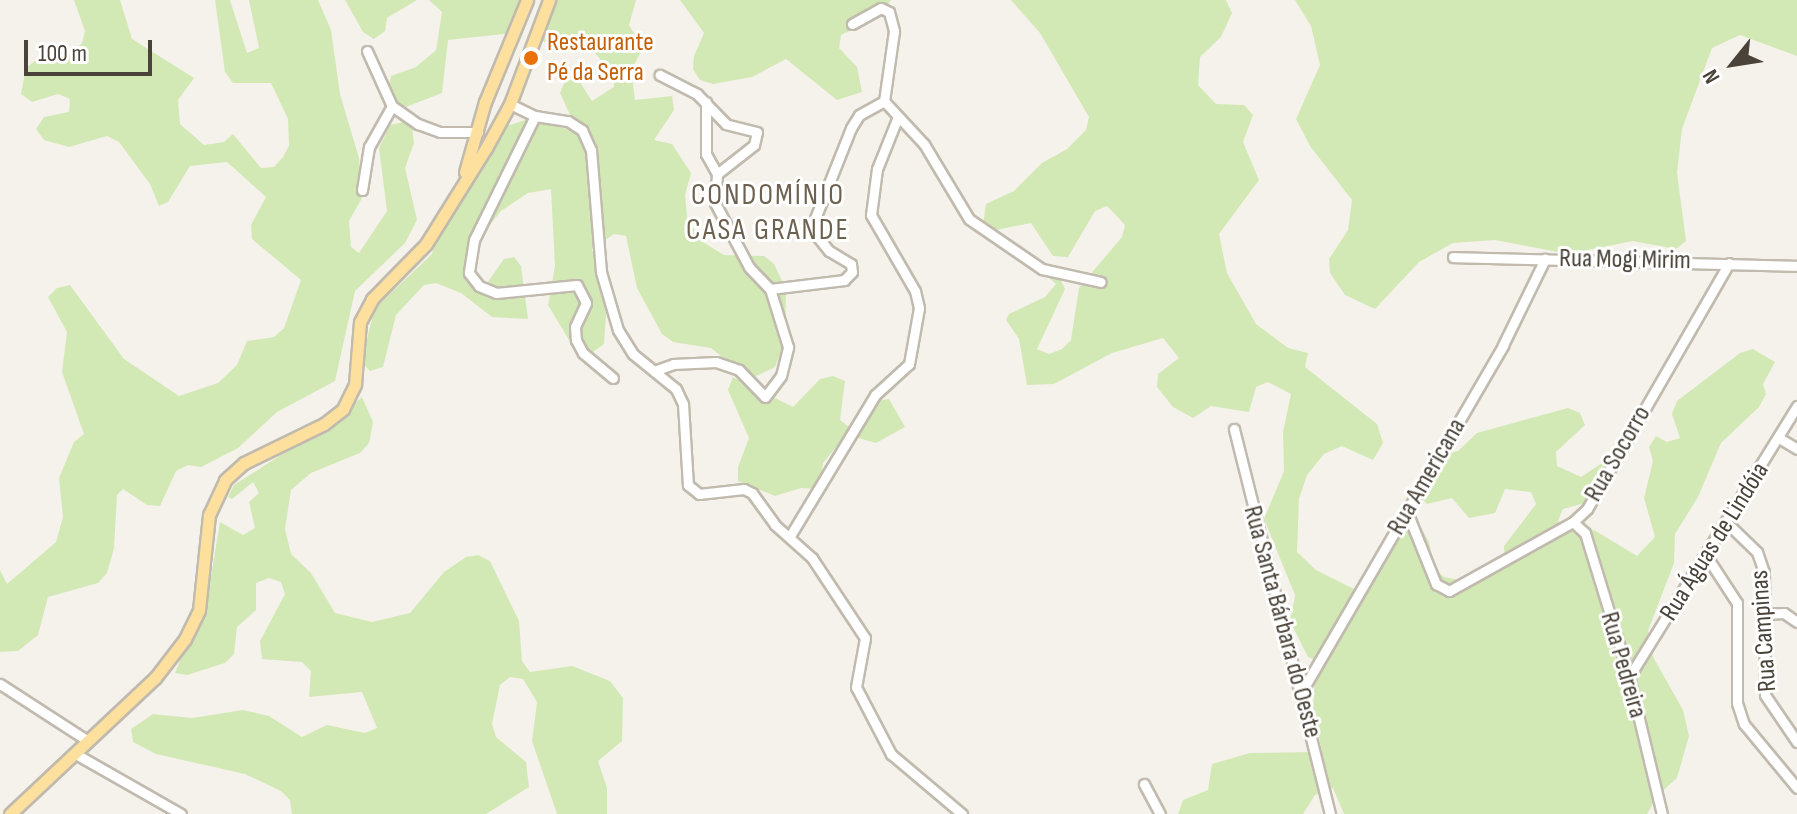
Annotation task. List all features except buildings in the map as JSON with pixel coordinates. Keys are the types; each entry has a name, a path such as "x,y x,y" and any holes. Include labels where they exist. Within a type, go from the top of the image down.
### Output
{"main road":[{"path":"460,186 485,102 527,0"},
{"path":"10,814 155,678 185,639 199,610 215,495 244,463 324,424 343,409 355,384 360,322 372,299 426,244 509,104 549,0"},
{"path":"491,89 499,88 509,104"},
{"path":"485,102 490,111 509,104"}],"street":[{"path":"852,24 881,8 892,19 884,101 897,119 924,144 982,232 1042,269 1101,282"},
{"path":"367,51 392,106 440,132 478,132"},
{"path":"660,75 706,102 717,117 750,128 759,138 717,174"},
{"path":"770,289 844,280 852,272 851,264 829,251 816,235 814,221 851,128 859,115 884,101"},
{"path":"654,371 673,364 716,362 739,370 765,397 781,376 788,347 770,289 724,226 715,203 717,174 706,154 706,102"},
{"path":"509,104 535,116 568,121 582,130 591,150 596,230 610,301 633,354 676,389 688,418 688,485 693,493 744,489 830,580 859,625 866,645 856,687 891,754 962,814"},
{"path":"362,190 369,147 392,106"},
{"path":"535,116 474,240 469,273 479,286 496,293 577,285 586,303 575,327 576,340 583,353 613,378"},
{"path":"790,536 875,395 909,364 919,308 915,291 871,215 877,169 897,119"},
{"name":"Rua Mogi Mirim","path":"1453,257 1797,266"},
{"name":"Rua Americana","path":"1302,691 1503,345 1545,259"},
{"name":"Rua Socorro","path":"1407,512 1436,584 1449,591 1573,522 1587,509 1729,263"},
{"name":"Rua Águas de Lindóia","path":"1629,677 1707,557 1797,406"},
{"name":"Rua Santa Bárbara do Oeste","path":"1234,429 1302,691 1330,814"},
{"path":"1779,438 1797,449"},
{"name":"Rua Pedreira","path":"1573,522 1585,533 1629,677 1662,814"},
{"name":"Rua Campinas","path":"1727,523 1757,552 1764,572 1765,695 1797,742"},
{"name":"Rua Campinas","path":"1707,557 1737,603 1737,703 1744,724 1797,788"},
{"path":"1765,614 1784,613 1797,622"},
{"path":"0,684 88,741"},
{"path":"74,753 181,814"},
{"path":"1144,784 1160,814"}],"green space":[{"path":"74,0 120,0 132,39 194,78 178,100 180,124 204,145 224,142 233,134 261,168 274,167 283,157 289,146 288,119 271,83 233,83 225,72 215,0 230,0 247,53 259,48 249,0 318,0 331,30 340,94 359,158 362,198 349,221 351,247 359,253 387,211 379,148 390,125 403,122 412,127 414,143 405,168 417,220 405,243 355,291 335,381 277,412 238,448 201,467 188,465 176,471 160,506 147,505 123,489 117,495 114,548 107,573 98,583 48,597 38,635 18,651 0,652 0,570 7,584 56,542 63,517 59,478 74,442 84,434 62,372 67,332 48,297 57,288 70,285 124,359 179,396 218,383 237,365 247,341 274,337 284,328 301,280 252,239 251,225 266,197 227,162 190,166 168,202 159,206 150,184 119,142 107,136 69,147 44,140 36,129 44,117 69,112 70,99 58,94 32,102 21,94 26,68 46,52 72,53 82,43 85,31"},
{"path":"345,0 417,0 387,18 385,31 374,39 363,32"},
{"path":"429,0 530,0 529,13 513,33 448,40 442,93 406,107 394,101 388,89 391,76 416,67 436,50 442,12"},
{"path":"547,0 636,0 629,25 643,48 631,71 635,100 672,96 674,110 654,140 672,144 691,173 685,195 687,217 701,241 724,255 764,256 774,264 786,289 785,343 775,367 750,379 711,348 673,342 662,334 637,288 626,236 614,234 592,249 607,299 604,344 593,352 569,340 548,305 555,266 551,189 528,193 501,211 480,237 471,264 476,285 485,286 504,259 514,257 521,266 528,319 492,317 461,293 436,283 424,285 396,315 383,367 370,371 361,361 375,308 432,254 440,229 506,126 532,118 569,130 571,117 560,93 565,81 578,79 592,101 614,87 613,74 587,44 560,50 541,40"},
{"path":"680,0 891,0 879,17 841,35 839,48 857,67 862,92 837,100 786,59 752,77 713,84 700,80 693,69 694,56 704,33"},
{"path":"1011,0 1226,0 1232,13 1221,37 1200,57 1198,85 1216,104 1244,105 1253,115 1243,142 1259,180 1219,234 1227,273 1256,324 1288,348 1308,353 1305,367 1377,424 1383,443 1373,460 1342,446 1324,454 1307,475 1299,499 1297,552 1316,570 1352,588 1365,592 1403,523 1416,519 1429,542 1434,568 1444,577 1477,583 1505,567 1504,546 1536,504 1531,492 1505,489 1495,513 1469,518 1452,498 1427,504 1418,495 1417,482 1445,454 1458,451 1477,433 1568,408 1580,413 1585,425 1556,452 1557,466 1581,477 1602,463 1615,462 1600,499 1563,509 1558,521 1568,529 1594,530 1637,556 1655,537 1644,498 1653,461 1649,447 1656,436 1667,442 1680,438 1672,414 1677,401 1740,353 1753,349 1775,362 1763,384 1766,394 1759,407 1721,443 1698,497 1675,534 1674,563 1648,631 1653,657 1683,710 1689,736 1677,778 1658,795 1647,814 1344,814 1333,788 1315,795 1303,814 1178,814 1183,800 1208,790 1212,764 1250,753 1322,752 1313,707 1316,660 1308,657 1290,621 1295,595 1264,519 1284,471 1283,432 1291,394 1268,382 1256,387 1249,412 1211,406 1193,418 1173,407 1157,387 1158,374 1179,358 1163,338 1112,353 1054,384 1027,385 1019,339 1006,320 1009,314 1045,297 1056,284 1048,277 1059,277 1065,289 1037,349 1049,354 1062,349 1071,340 1079,288 1122,237 1125,225 1107,206 1095,211 1068,257 1053,256 1031,223 991,231 983,225 986,204 1014,191 1042,163 1067,149 1086,130 1089,117 1040,33"},
{"path":"1295,0 1797,0 1797,56 1740,35 1712,48 1682,129 1677,173 1686,241 1676,249 1633,241 1568,254 1495,240 1453,243 1419,262 1375,309 1345,295 1330,273 1329,259 1348,230 1352,200 1310,146 1296,119 1320,65 1311,26"},
{"path":"833,376 845,381 840,420 850,428 876,401 889,399 905,427 876,443 851,436 840,442 823,463 819,497 814,489 801,488 775,496 738,481 738,467 749,438 728,390 733,377 793,407 820,379"},
{"path":"362,397 373,422 369,443 360,453 311,473 291,490 285,529 291,554 311,573 335,613 372,622 410,613 444,572 466,557 478,555 490,561 519,621 522,661 530,672 572,666 610,681 623,698 622,741 598,761 607,788 607,814 557,814 532,741 537,702 523,679 510,677 500,685 492,724 496,737 526,762 529,787 486,814 292,814 290,800 281,791 245,774 156,754 133,742 131,729 153,714 192,718 243,710 269,716 302,737 327,725 365,733 377,728 362,692 309,697 311,671 302,662 262,659 260,641 285,594 281,582 269,578 256,583 256,610 237,627 234,654 225,663 187,675 175,673 209,588 220,522 243,535 255,528 249,502 259,493 253,482 232,499 228,497 234,485 337,419"}],"place":[{"name":"Restaurante Pé da Serra","path":"531,58"}],"district":[{"name":"CONDOMÍNIO CASA GRANDE","path":"768,212"}]}
